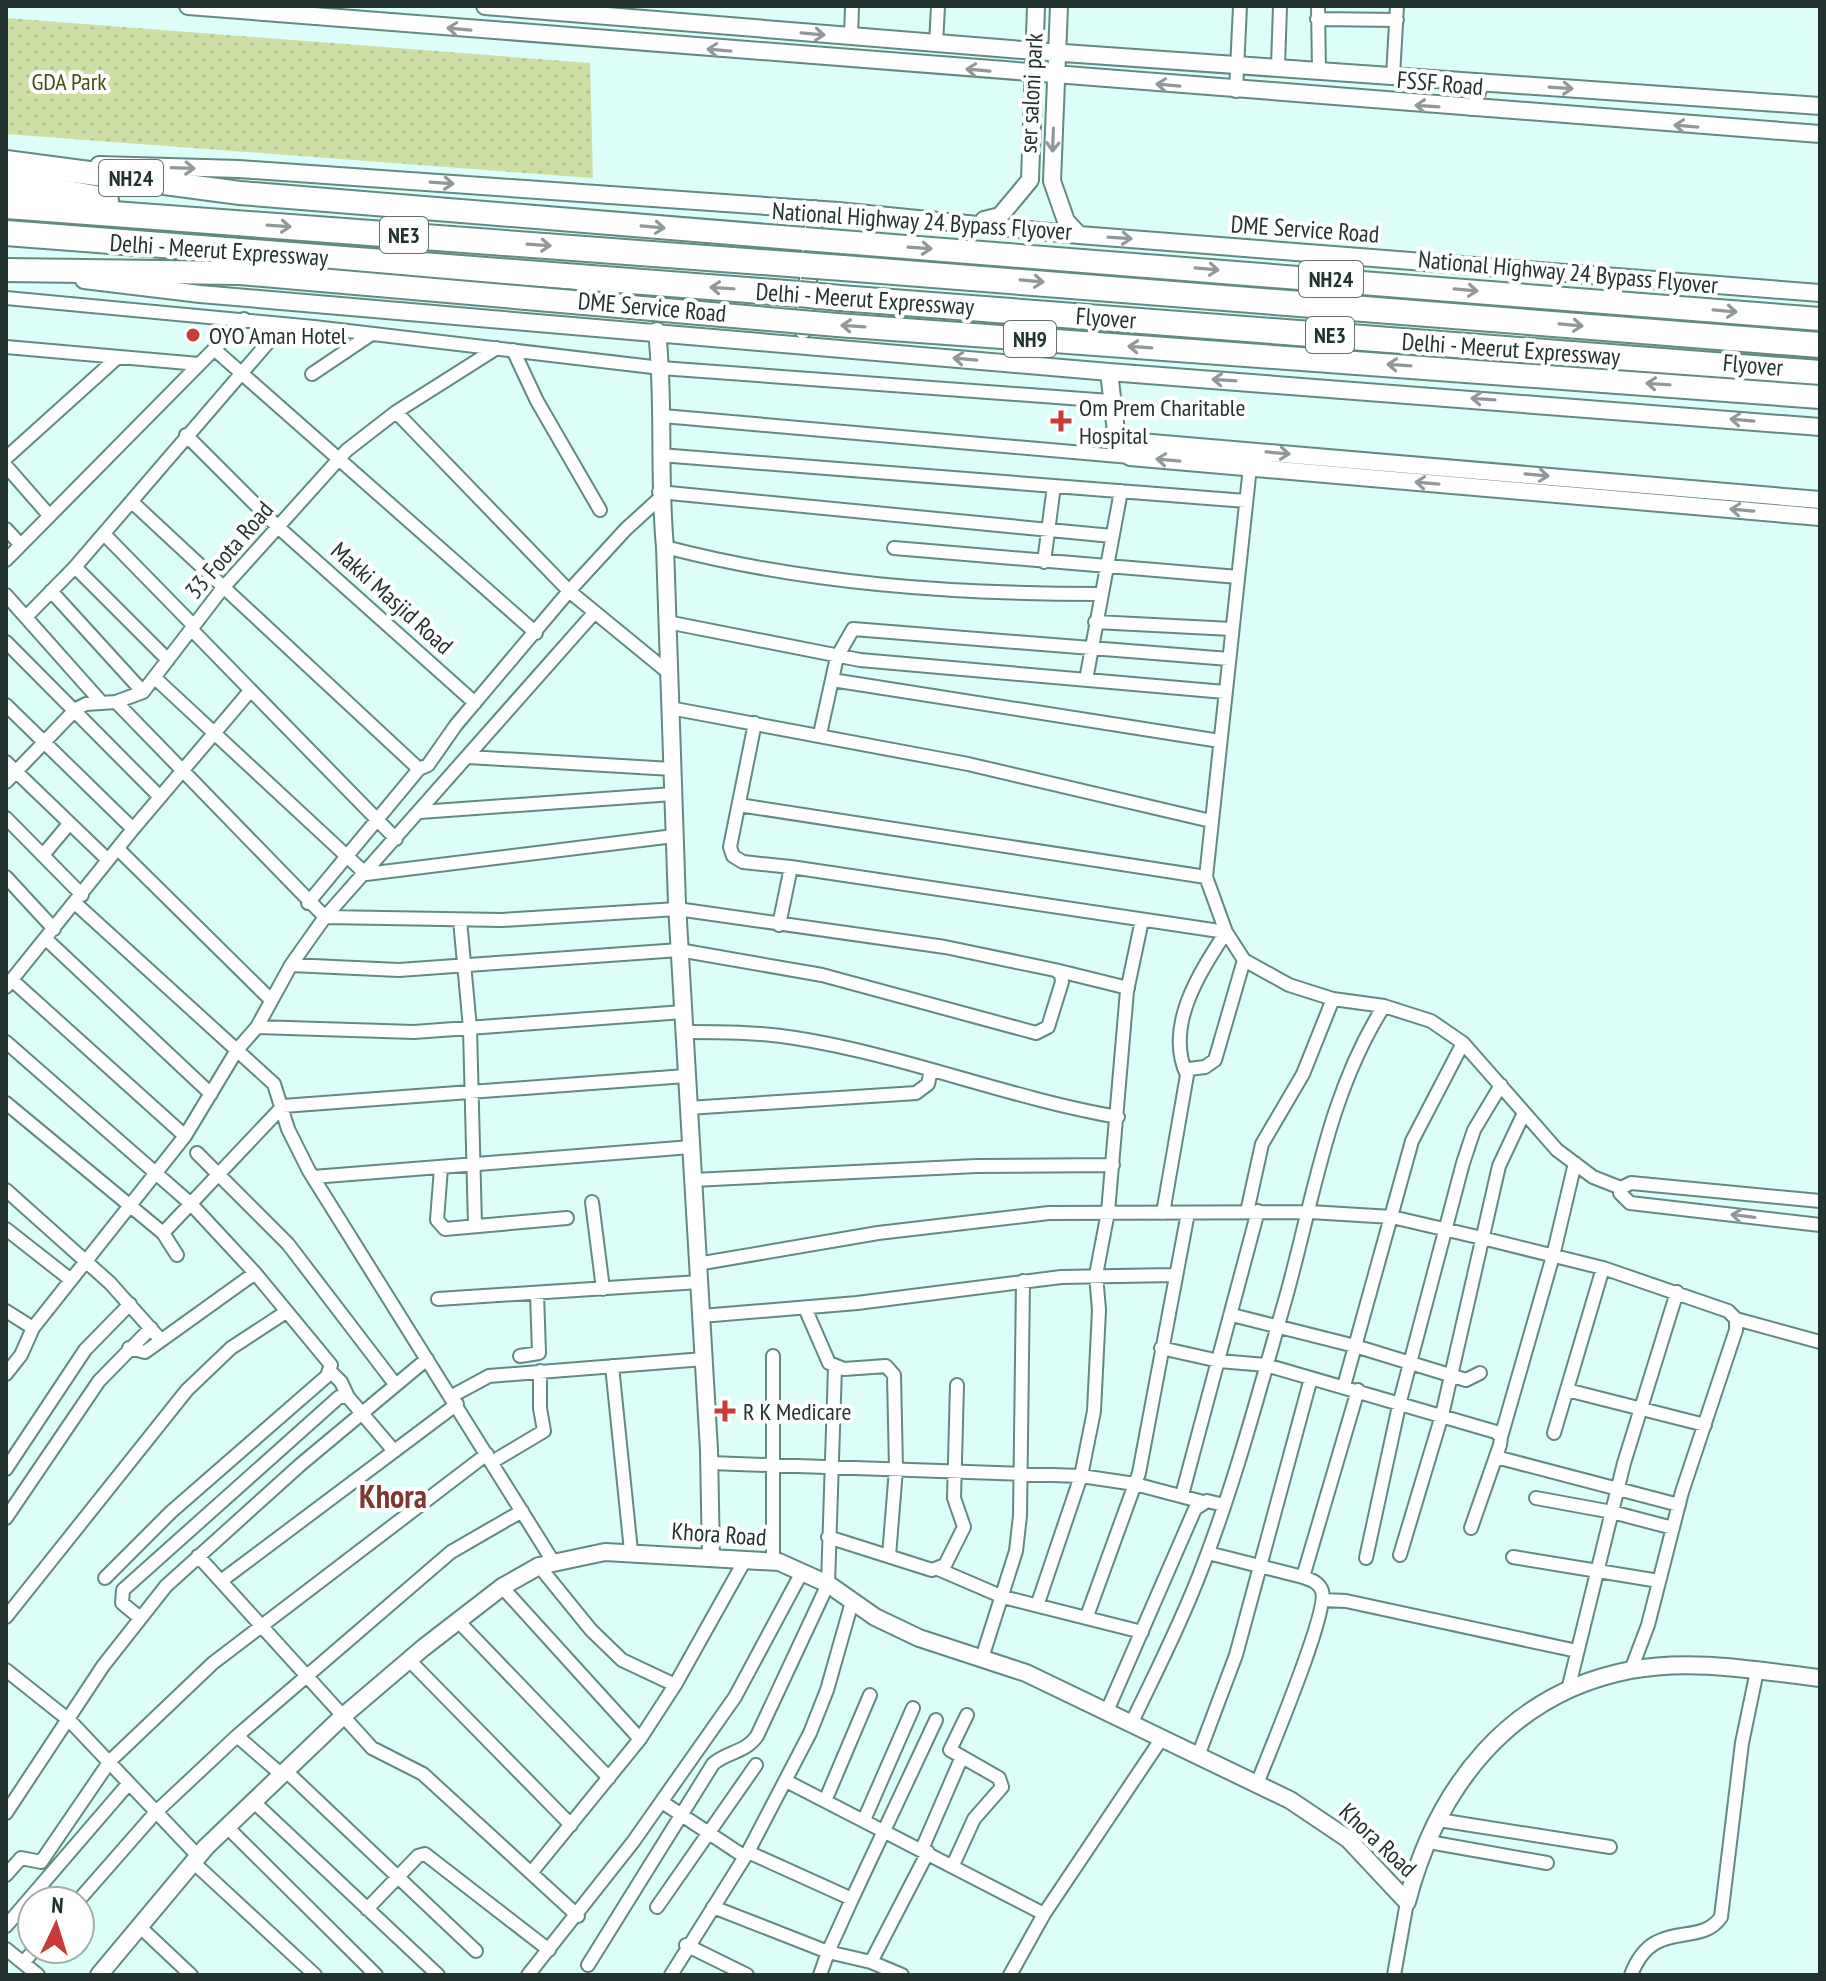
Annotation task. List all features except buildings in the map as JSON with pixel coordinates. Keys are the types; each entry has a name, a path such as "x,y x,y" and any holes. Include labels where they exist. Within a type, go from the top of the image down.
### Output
{"highway":[{"name":"National Highway 24 Bypass Flyover","path":"11,169 240,193 1820,319"},
{"path":"11,169 234,223"},
{"name":"Delhi - Meerut Expressway","path":"6,206 1820,345"},
{"name":"Delhi - Meerut Expressway","path":"6,233 1820,373"},
{"path":"6,246 137,243"},
{"name":"Flyover","path":"6,270 240,273 837,325 1820,397"}],"street":[{"name":"FSSF Road","path":"188,6 1236,91 1820,134"},
{"name":"FSSF Road","path":"485,6 936,44 1820,106"},
{"path":"851,37 852,6"},
{"path":"936,44 938,6"},
{"path":"975,223 1000,216 1030,180 1036,6"},
{"name":"ser saloni park","path":"1059,6 1052,181 1066,221 1079,235"},
{"path":"1236,91 1240,6"},
{"path":"1278,67 1280,6"},
{"path":"1319,71 1318,12 1397,13 1393,76"},
{"path":"1472,109 1483,83"},
{"path":"1734,130 1738,101"},
{"name":"DME Service Road","path":"11,169 239,169 815,209 1079,235 1820,293"},
{"path":"802,344 815,209"},
{"name":"DME Service Road","path":"6,270 200,294 1109,372 1820,427"},
{"path":"6,298 244,319 661,368 1110,401"},
{"path":"6,560 48,514 244,319"},
{"path":"27,616 75,567 283,325"},
{"path":"657,331 663,416 660,495 665,547 677,909 710,1463 711,1558"},
{"path":"312,374 370,335"},
{"path":"6,347 199,364"},
{"name":"33 Foota Road","path":"76,709 86,704 116,702 143,692 222,589 337,460 396,412 497,348"},
{"path":"214,349 536,633"},
{"path":"513,350 537,401 600,510"},
{"path":"6,458 118,357"},
{"path":"1109,372 1117,440 1130,457"},
{"path":"396,412 569,591 669,673"},
{"path":"663,416 1250,467 1313,464"},
{"name":"Makki Masjid Road","path":"186,435 278,527 475,703"},
{"path":"1117,440 1313,464 1819,508"},
{"path":"660,455 1246,501"},
{"path":"6,466 48,514"},
{"path":"1250,467 1206,877 1226,932 1244,960 1289,985 1333,999 1384,1006 1431,1021 1463,1043 1523,1115 1557,1150 1621,1188"},
{"path":"1044,562 1054,486"},
{"path":"1086,680 1104,567 1121,491"},
{"path":"308,903 419,769 428,765 475,703 569,591 660,495"},
{"path":"660,495 1112,536"},
{"path":"132,502 419,769"},
{"path":"6,529 20,544"},
{"path":"104,534 250,691 396,839"},
{"path":"665,547 787,572 874,585 976,594 1100,594"},
{"path":"894,548 1238,577"},
{"path":"75,567 168,660"},
{"path":"51,591 143,692"},
{"path":"6,595 102,703"},
{"path":"6,1374 21,1355 33,1328 126,1206 185,1136 237,1050 257,1027 291,965 325,917 594,613"},
{"path":"667,622 837,657 1225,692"},
{"path":"1095,622 1232,629"},
{"path":"820,734 837,657 853,629 1229,659"},
{"path":"6,642 76,709 160,797"},
{"path":"155,678 366,874"},
{"path":"832,680 1220,741"},
{"path":"185,1136 10,984 133,829 250,691"},
{"path":"116,702 308,903 325,917 460,920 677,909 945,947 1128,988"},
{"path":"6,705 133,829"},
{"path":"670,708 968,764 1211,821"},
{"path":"6,782 11,767 44,741 76,709"},
{"path":"755,723 730,847 733,856 743,862 987,894 1226,932"},
{"path":"468,757 672,769"},
{"path":"11,767 108,860"},
{"path":"420,812 673,794"},
{"path":"739,805 1206,877"},
{"path":"6,818 43,855 78,899 274,1084 297,1150 522,1511 546,1564 591,1630 622,1660 675,1685"},
{"path":"43,855 69,824"},
{"path":"366,874 674,836"},
{"path":"118,849 270,999"},
{"path":"779,925 791,867"},
{"path":"6,877 50,934 211,1094"},
{"path":"460,920 470,1028 475,1226"},
{"path":"1038,1603 1081,1476 1094,1411 1099,1310 1096,1275 1108,1212 1128,988 1142,920"},
{"path":"1187,1075 1178,1051 1186,1007 1195,983 1226,932"},
{"path":"291,965 399,970 679,950 822,975 1036,1033 1046,1031 1062,982 1061,974 1055,970"},
{"path":"1163,1213 1187,1075 1189,1069 1205,1067 1215,1060 1244,960"},
{"path":"1182,1495 1232,1315 1253,1212 1262,1144 1303,1074 1333,999"},
{"path":"1132,1722 1180,1622 1208,1553 1310,1212 1338,1099 1360,1044 1384,1006"},
{"path":"257,1027 414,1032 683,1012"},
{"path":"684,1032 795,1038 931,1070 1016,1096 1118,1117"},
{"path":"6,1042 156,1170 191,1204 328,1359 330,1371 341,1382 348,1397 394,1451"},
{"path":"1344,1386 1412,1141 1463,1043"},
{"path":"688,1108 916,1093 928,1084 931,1070"},
{"path":"163,1233 283,1106 686,1076"},
{"path":"1366,1558 1400,1401 1474,1130 1501,1085"},
{"path":"6,1103 126,1206 163,1233 177,1255"},
{"path":"1400,1555 1442,1415 1499,1166 1523,1115"},
{"path":"313,1177 691,1147"},
{"path":"197,1153 288,1244 395,1384"},
{"path":"1471,1528 1496,1457 1553,1256 1575,1163"},
{"path":"693,1180 977,1166 1113,1165"},
{"path":"441,1168 439,1226 567,1218"},
{"path":"1621,1188 1631,1183 1820,1201"},
{"path":"1621,1188 1623,1199 1630,1203 1820,1225"},
{"path":"6,1190 130,1304 160,1339"},
{"path":"592,1202 603,1289"},
{"path":"697,1264 979,1220 1108,1212 1310,1212 1392,1217 1603,1268 1728,1311 1736,1319 1820,1342"},
{"path":"1087,1616 1135,1484 1148,1433 1174,1275 1188,1213"},
{"path":"6,1229 71,1280"},
{"path":"1554,1433 1603,1268"},
{"path":"129,1348 145,1352 255,1273"},
{"path":"701,1316 805,1308 1023,1281 1096,1275 1174,1275"},
{"path":"982,1658 1016,1551 1023,1281"},
{"path":"438,1299 699,1282"},
{"path":"1568,1690 1618,1488 1677,1292"},
{"path":"520,1356 539,1353 537,1294"},
{"path":"6,1469 85,1350 130,1304"},
{"path":"805,1308 823,1356 835,1367 892,1369 896,1469 889,1556"},
{"path":"6,1311 33,1328"},
{"path":"6,1617 187,1390 231,1348 286,1312"},
{"path":"1232,1315 1355,1346 1466,1380 1480,1373"},
{"path":"1631,1670 1736,1319"},
{"path":"6,1518 84,1401 129,1348 151,1328"},
{"path":"1161,1348 1219,1361 1266,1365 1400,1401 1496,1432 1501,1437"},
{"path":"773,1356 773,1562"},
{"path":"6,1813 139,1617 198,1556 427,1359"},
{"path":"221,1581 489,1376 704,1359"},
{"path":"612,1366 631,1551"},
{"path":"588,1965 713,1764 721,1757 742,1752 757,1736 828,1584 835,1367"},
{"path":"105,1578 171,1512 330,1371"},
{"path":"6,1875 21,1858 41,1862 110,1761 260,1624 490,1458 544,1431 540,1408 540,1371"},
{"path":"1198,1756 1236,1655 1311,1378"},
{"path":"938,1569 945,1565 964,1527 955,1507 957,1385"},
{"path":"1303,1577 1358,1390"},
{"path":"1567,1390 1705,1425"},
{"path":"139,1617 122,1603 123,1590 339,1397 348,1397"},
{"path":"1496,1457 1679,1505"},
{"path":"710,1463 956,1469 1081,1476 1135,1484 1224,1505"},
{"path":"1536,1498 1612,1512 1673,1528"},
{"path":"1107,1711 1195,1509 1203,1502"},
{"path":"92,1885 156,1812 237,1736 451,1552 522,1511"},
{"path":"828,1537 938,1569 1003,1597 1038,1603 1142,1632"},
{"name":"Khora Road","path":"99,1975 196,1859 227,1827 342,1717 409,1660 502,1587 546,1564 605,1552 631,1551 773,1562 802,1572 919,1638 1026,1673 1257,1784 1333,1828 1407,1902"},
{"path":"1208,1553 1303,1577 1322,1589 1323,1600 1257,1784"},
{"path":"198,1556 372,1748 423,1774 578,1916"},
{"path":"1513,1557 1659,1581"},
{"path":"531,1873 640,1739 675,1685 745,1560"},
{"path":"528,1975 578,1916 735,1697 802,1572"},
{"path":"502,1587 640,1739"},
{"path":"1323,1600 1346,1601 1577,1651"},
{"path":"671,1975 686,1945 746,1854 786,1781 827,1690 852,1602"},
{"path":"457,1620 609,1778"},
{"path":"409,1660 571,1825"},
{"path":"1394,1975 1407,1902 1439,1820 1457,1787 1482,1752 1509,1725 1568,1690 1631,1670 1706,1667 1820,1678"},
{"path":"6,1670 70,1721 110,1761 196,1859 315,1975"},
{"path":"1631,1975 1642,1952 1655,1942 1670,1935 1705,1930 1721,1917 1742,1743 1757,1671"},
{"path":"825,1801 870,1695"},
{"path":"864,1820 913,1708"},
{"path":"953,1865 974,1819 1002,1787 999,1778 953,1755 951,1745 967,1715"},
{"path":"820,1975 936,1720"},
{"path":"237,1736 284,1773 476,1951"},
{"path":"1010,1975 1044,1914 1162,1738"},
{"path":"871,1962 925,1851 961,1759"},
{"path":"657,1907 756,1765"},
{"path":"786,1781 1044,1914"},
{"path":"6,1926 129,1783"},
{"path":"254,1802 438,1975"},
{"path":"662,1802 746,1854 852,1899"},
{"path":"1439,1820 1610,1847"},
{"path":"227,1827 376,1975"},
{"path":"1429,1842 1547,1863"},
{"path":"367,1909 418,1856 432,1857 549,1950"},
{"path":"713,1907 828,1952 871,1962 902,1975"},
{"path":"139,1926 191,1975"},
{"path":"686,1945 747,1975"}],"green space":[{"name":"GDA Park","path":"6,18 590,63 593,178 6,134"}],"place":[{"name":"OYO Aman Hotel","path":"193,335"},
{"name":"Om Prem Charitable Hospital","path":"1061,421"},
{"name":"R K Medicare","path":"725,1411"}],"district":[{"name":"Khora","path":"393,1496"}]}
